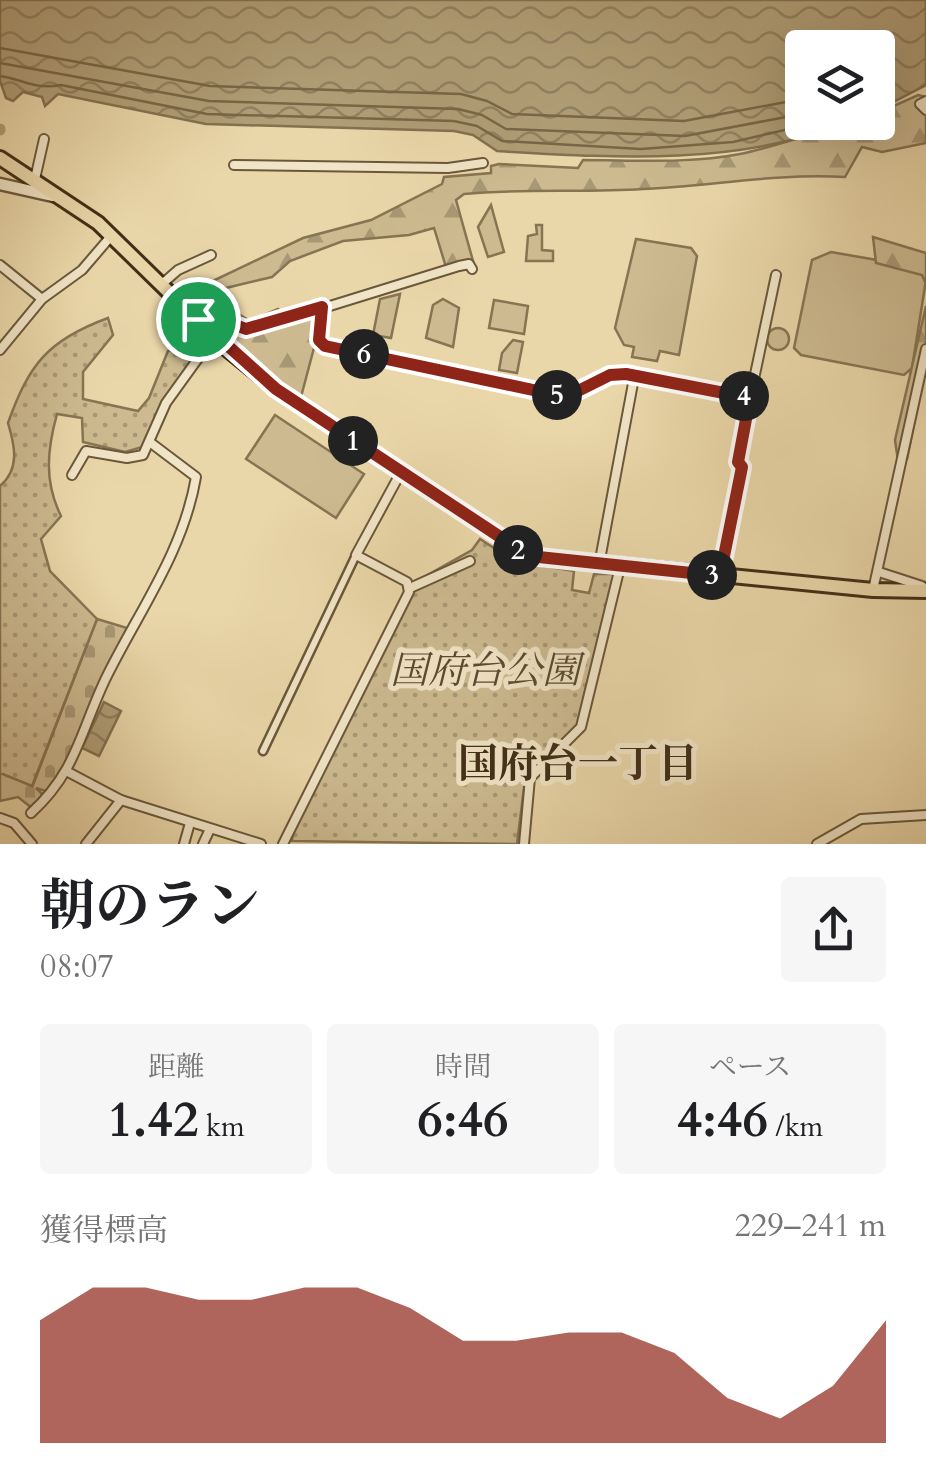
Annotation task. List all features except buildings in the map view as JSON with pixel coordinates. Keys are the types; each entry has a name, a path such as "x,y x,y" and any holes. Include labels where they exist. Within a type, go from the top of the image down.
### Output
{"main road":[{"path":"0,158 64,198 112,235 276,389 529,556 873,590 926,589"}],"street":[{"path":"926,101 920,104 926,110"},
{"path":"6,185 19,184 30,177 44,140"},
{"path":"234,164 448,168 484,163"},
{"path":"6,185 64,198"},
{"path":"0,350 42,299 82,270 112,235"},
{"path":"162,284 178,270 211,255"},
{"path":"0,264 42,299"},
{"path":"198,319 206,314 237,327 262,327 459,266 470,264 472,269"},
{"path":"720,576 742,467 738,462 776,274"},
{"path":"322,307 319,340 325,346 566,397 610,375 629,374 750,398"},
{"path":"72,475 86,452 128,458 143,455 166,402 215,335"},
{"path":"873,590 926,349"},
{"path":"599,565 634,378"},
{"path":"31,813 68,772 108,675 135,631 190,514 194,473 151,444"},
{"path":"263,751 356,555 401,472"},
{"path":"356,555 410,588"},
{"path":"283,844 410,588 470,562"},
{"path":"524,844 530,778 580,727 620,567"},
{"path":"879,572 926,589"},
{"path":"68,772 121,800 261,844"},
{"path":"86,844 121,800"},
{"path":"817,844 860,819 926,814"},
{"path":"0,818 14,823 32,844"},
{"path":"184,844 190,823"},
{"path":"203,844 210,829"}],"green space":[{"path":"918,95 926,97 926,143 882,152 862,147 845,177 621,190 464,194 456,200 473,261 446,267 434,228 409,235 343,241 290,261 272,277 226,288 232,310 250,321 278,309 292,321 317,313 315,344 301,397 247,357 227,331 208,317 215,310 198,288 303,238 371,220 442,184 444,177 491,173 491,166 499,164 578,168 583,160 720,157 792,140 895,140 895,105"},
{"path":"491,205 504,252 488,257 478,227"},
{"path":"536,225 542,225 542,250 553,251 553,261 526,261 528,236 537,234"},
{"path":"873,237 926,253 926,284 922,275 876,263"},
{"path":"636,239 691,248 697,256 679,355 660,351 657,361 632,357 634,347 624,345 615,328"},
{"path":"831,252 917,267 926,280 912,368 904,375 801,355 794,348 812,260"},
{"path":"400,294 391,338 373,335 380,299"},
{"path":"443,299 459,308 453,347 426,338 433,305"},
{"path":"494,300 528,306 524,334 489,328"},
{"path":"926,306 926,365 907,459 898,461 895,440"},
{"path":"108,318 113,335 83,372 83,399 138,411 149,398 168,351 181,345 191,363 146,446 125,452 83,442 82,418 57,414 49,466 61,516 41,539 50,571 97,619 32,786 0,773 0,486 11,472 14,457 8,423 24,385 43,357 70,335"},
{"path":"778,328 786,331 786,347 778,350 770,347 767,339 770,331"},
{"path":"513,340 523,342 517,373 499,370 502,353"},
{"path":"275,415 364,474 336,518 246,459"},
{"name":"国府台公園","path":"480,539 514,561 574,571 572,590 589,593 594,574 614,574 577,725 525,780 517,844 292,841 293,829 417,581 472,550"},
{"path":"97,619 127,628 63,773 52,793 36,788 44,796 32,808 18,797 0,801 0,757 33,785"}],"water":[{"path":"0,0 926,0 926,85 895,101 895,30 785,30 785,140 792,140 718,153 630,157 497,151 473,135 454,131 206,124 58,94 45,106 42,97 23,92 13,101 6,98 0,81"},
{"path":"104,702 121,711 99,756 82,748"}],"district":[{"name":"国府台一丁目","path":"578,763"}],"route":[{"path":"322,307 319,340 325,346 566,397 610,375 626,374 750,398 738,462 742,467 720,576 529,556 276,389 198,319 203,314 216,316 246,329 322,307"}]}
